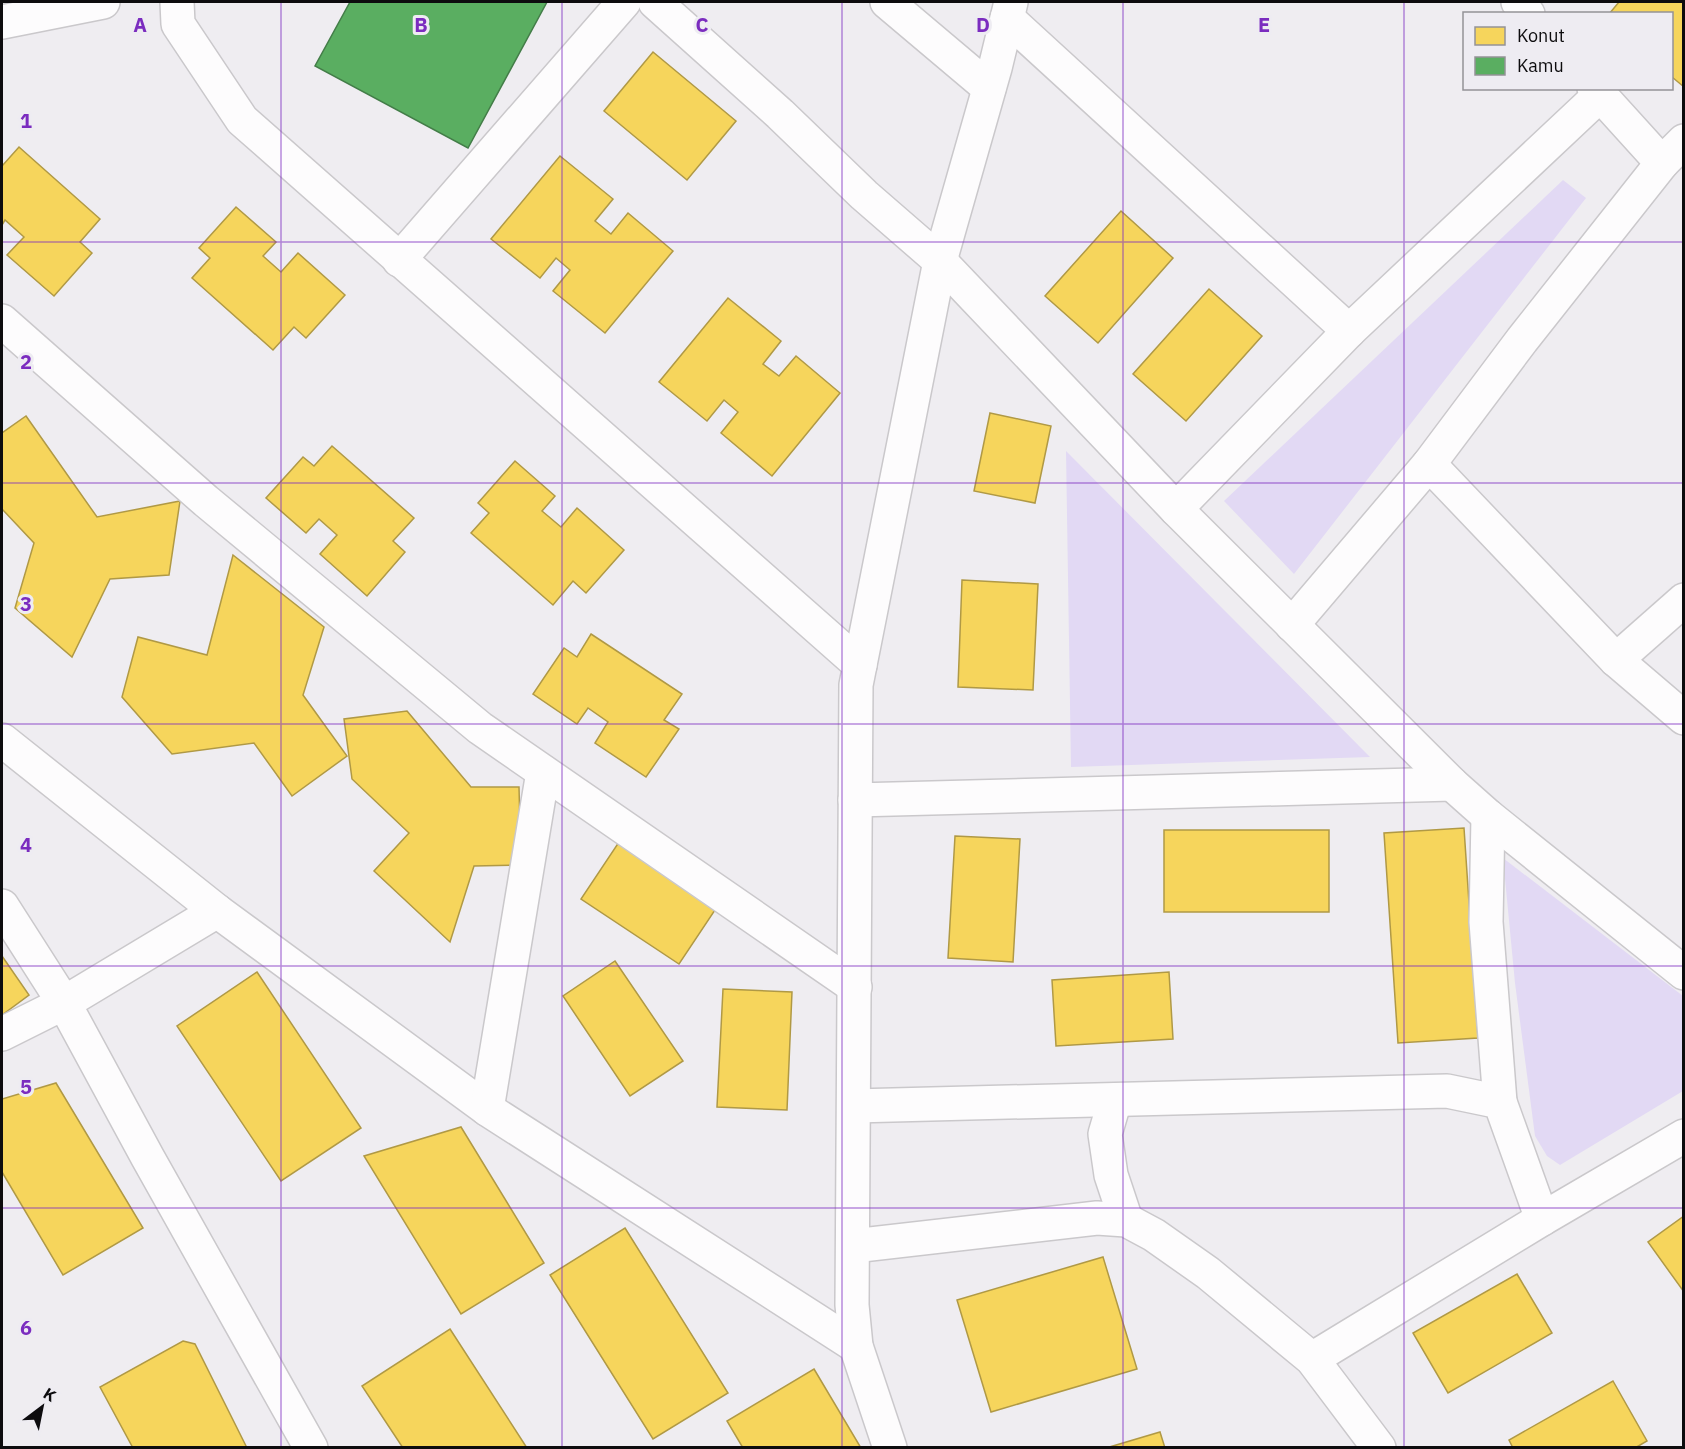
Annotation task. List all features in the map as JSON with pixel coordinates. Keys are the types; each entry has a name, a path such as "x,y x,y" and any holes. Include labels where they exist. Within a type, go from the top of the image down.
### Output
{"street":[{"path":"2,22 103,2"},
{"path":"177,2 178,24 242,120 860,665"},
{"path":"399,260 624,2"},
{"path":"655,2 780,114 864,195 940,261 1176,508 1452,784 1488,816 1683,973"},
{"path":"886,2 989,88"},
{"path":"890,1448 856,1346 852,1305 856,686 940,261 1009,10 1349,331"},
{"path":"1176,508 1349,331 1597,92 1672,152 1522,340 1429,464 1292,625"},
{"path":"2,321 261,546 480,728 855,987"},
{"path":"1429,464 1616,660 1683,718"},
{"path":"1616,660 1683,600"},
{"path":"2,740 218,911 487,1109 856,1346"},
{"path":"487,1109 543,772"},
{"path":"855,800 1452,784"},
{"path":"1488,816 1486,922 1500,1102 1542,1219"},
{"path":"2,906 64,1003 311,1448"},
{"path":"2,1035 64,1003 218,911"},
{"path":"854,1106 1447,1091 1500,1102"},
{"path":"1115,1100 1105,1134 1112,1175 1126,1220"},
{"path":"1312,1359 1683,1136"},
{"path":"853,1246 1074,1220 1097,1218 1126,1220 1154,1235 1209,1273 1312,1359 1379,1448"}],"shaded area":[{"path":"1563,180 1586,198 1294,574 1224,501"},
{"path":"1066,451 1370,757 1071,767"},
{"path":"1503,858 1683,996 1683,1091 1560,1165 1547,1156 1535,1136 1515,983"}],"building: Konut":[{"path":"1619,2 1684,2 1684,87 1673,78 1673,12 1611,12"},
{"path":"653,52 736,121 687,180 604,111"},
{"path":"19,147 100,219 80,242 92,253 54,296 7,255 24,237 5,220 2,225 2,166"},
{"path":"560,156 613,199 595,221 611,234 628,213 673,251 605,333 553,291 570,270 556,258 540,278 491,239"},
{"path":"236,207 276,242 263,256 281,272 298,253 345,295 306,338 294,327 273,350 192,278 210,258 199,248"},
{"path":"1121,211 1173,258 1098,343 1045,296"},
{"path":"1209,289 1262,336 1186,421 1133,374"},
{"path":"728,298 781,341 763,364 779,376 796,356 840,393 772,476 721,433 738,412 724,400 707,421 659,382"},
{"path":"990,413 1051,426 1035,503 974,491"},
{"path":"26,416 97,517 180,501 169,575 110,579 72,657 15,608 34,543 2,509 2,433"},
{"path":"332,446 414,518 393,541 405,552 367,596 320,554 337,535 319,519 306,533 266,498 303,457 314,466"},
{"path":"515,461 555,496 542,511 561,527 577,508 624,550 586,593 573,581 553,605 471,533 489,513 478,503"},
{"path":"233,555 324,627 303,695 347,756 292,796 254,743 172,754 122,697 138,637 207,655"},
{"path":"962,580 1038,584 1033,690 958,687"},
{"path":"591,634 682,694 664,720 679,729 646,777 595,743 608,722 588,708 577,724 533,694 564,648 577,657"},
{"path":"407,711 471,787 519,787 521,865 474,866 450,942 374,871 409,833 352,779 344,719"},
{"path":"1464,828 1478,1038 1398,1043 1384,833"},
{"path":"1164,830 1329,830 1329,912 1164,912"},
{"path":"955,836 1020,839 1013,962 948,958"},
{"path":"619,842 717,907 679,964 581,899"},
{"path":"2,956 29,995 2,1015"},
{"path":"615,961 683,1061 630,1096 563,996"},
{"path":"257,972 361,1128 281,1181 177,1026"},
{"path":"1169,972 1173,1039 1056,1046 1052,980"},
{"path":"723,989 792,992 787,1110 717,1107"},
{"path":"56,1083 143,1228 63,1275 2,1172 2,1099"},
{"path":"461,1127 544,1263 461,1314 364,1156"},
{"path":"1684,1216 1684,1292 1648,1242"},
{"path":"625,1228 728,1393 653,1439 550,1275"},
{"path":"1103,1257 1137,1369 991,1412 957,1300"},
{"path":"1517,1274 1552,1333 1448,1393 1413,1333"},
{"path":"450,1329 527,1448 403,1448 362,1386"},
{"path":"183,1341 195,1344 247,1448 133,1448 100,1387"},
{"path":"814,1369 861,1448 743,1448 727,1421"},
{"path":"1613,1381 1647,1441 1635,1448 1513,1448 1509,1440"},
{"path":"1160,1432 1165,1448 1106,1448"}],"building: Kamu":[{"path":"350,2 547,2 468,148 315,66"}]}
